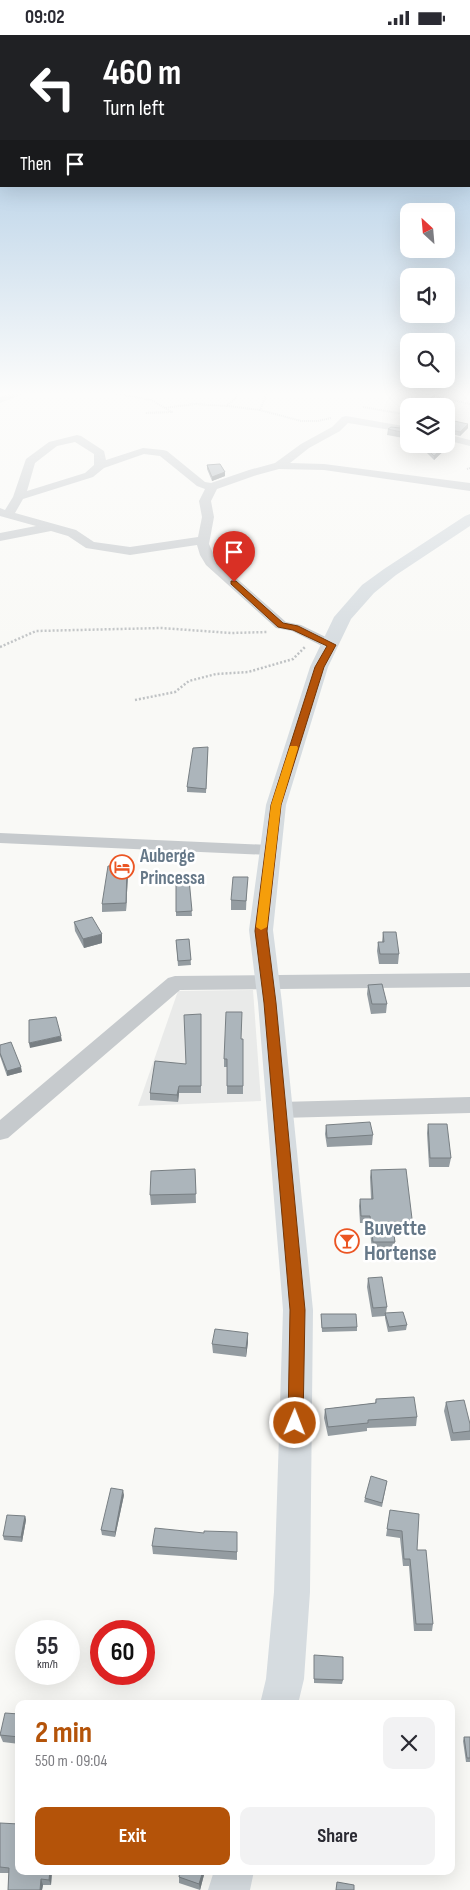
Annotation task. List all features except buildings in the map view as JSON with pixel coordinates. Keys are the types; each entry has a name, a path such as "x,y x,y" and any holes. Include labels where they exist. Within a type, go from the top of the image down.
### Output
{"main road":[{"path":"280,1700 285,1679 292,1592 298,1310 280,1110 261,931 276,805 319,667 321,644 368,589 390,572 469,520"},
{"path":"228,1890 233,1875"}],"street":[{"path":"24,480 18,497 4,513 72,533 90,545 130,551 202,540"},
{"path":"18,497 74,480"},
{"path":"196,480 201,484 212,487 232,480"},
{"path":"416,480 470,487"},
{"path":"212,487 205,501 208,515 202,540 210,562 281,625 296,628 321,644"},
{"path":"0,537 50,527"},
{"path":"0,838 270,850"},
{"path":"0,1132 175,983 470,980"},
{"path":"280,1110 373,1107 393,1109 470,1105"}],"path":[{"path":"0,647 36,631 160,628 232,633 290,633 296,628"},
{"path":"135,701 175,691 189,681 207,676 237,671 248,672 293,659 306,646 321,644"}],"shaded area":[{"path":"253,990 261,1101 138,1106 178,991"}],"slow traffic":[{"path":"261,927 276,805 294,748"}],"place":[{"name":"Auberge Princessa","path":"122,867"},
{"name":"Buvette Hortense","path":"347,1241"}],"route":[{"path":"234,582 281,625 296,628 331,645 319,667 276,805 261,931 270,1003 298,1310 295,1423"}]}
